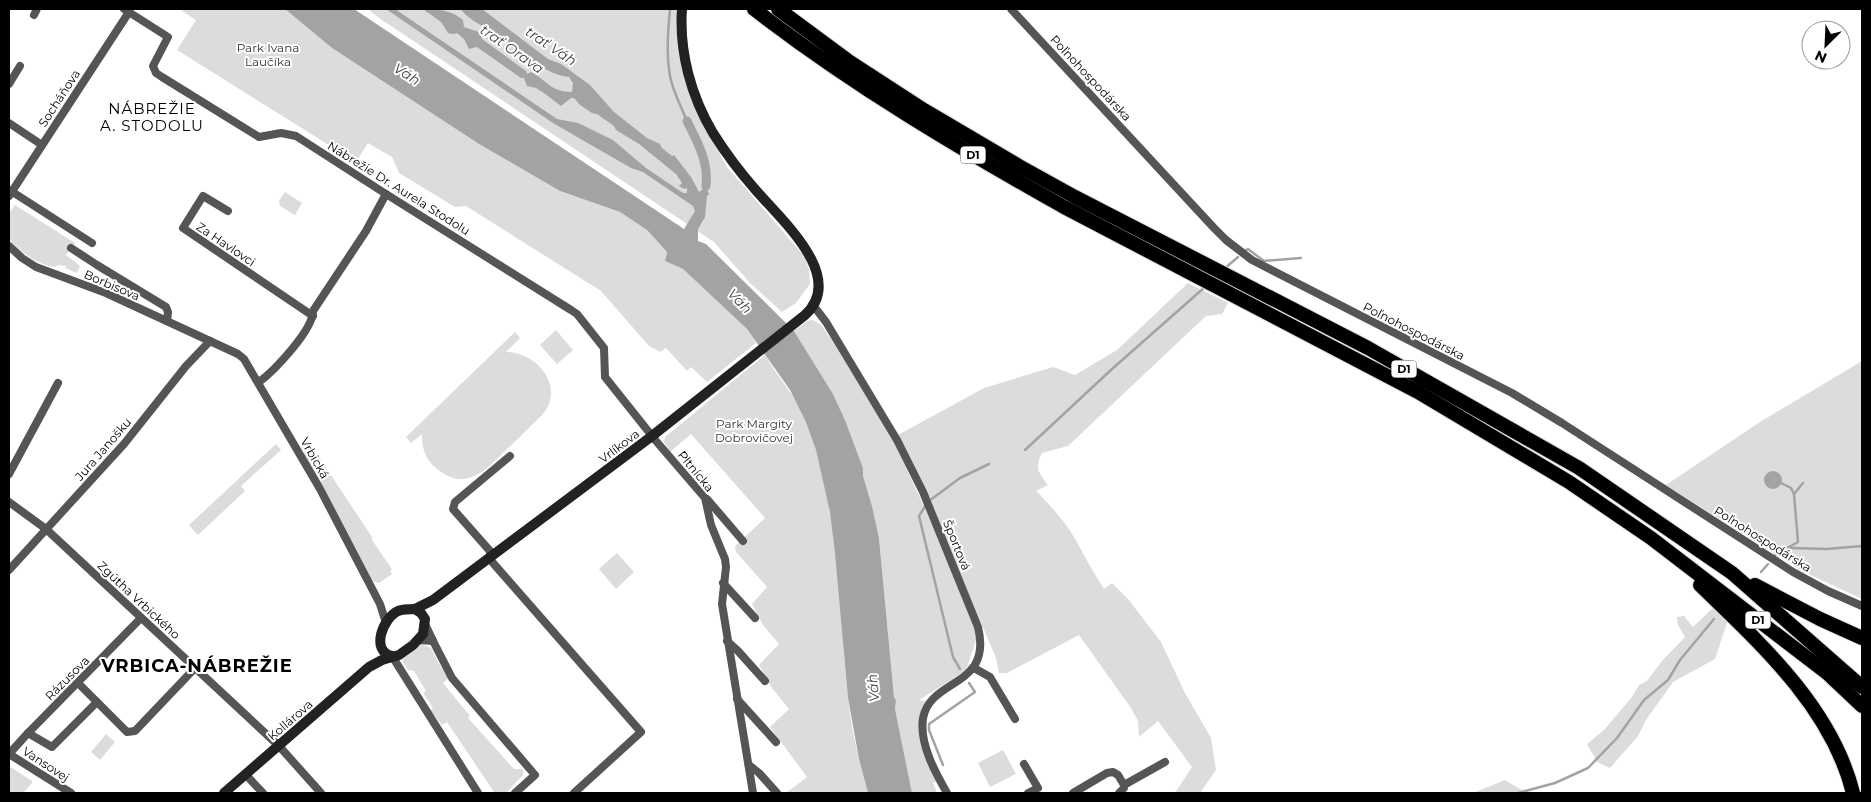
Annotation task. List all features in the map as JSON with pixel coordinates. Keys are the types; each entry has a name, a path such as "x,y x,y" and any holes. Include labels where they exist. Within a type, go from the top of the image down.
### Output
{"highway":[{"name":"D1","path":"754,9 832,67 939,135 1064,207 1418,392 1569,482 1651,538 1827,673 1862,706"},
{"name":"D1","path":"778,9 847,60 955,128 1075,197 1368,348 1579,468 1732,573 1862,687"},
{"path":"1651,538 1759,643 1808,700 1822,721 1846,767 1853,793"},
{"path":"1732,573 1820,619 1862,638"}],"street":[{"path":"682,9 684,54 699,104 713,132 732,161 802,243 813,259 818,284 814,305"},
{"name":"Poľnohospodárska","path":"1011,9 1214,228 1252,260 1512,393 1562,423 1793,572 1862,606"},
{"name":"Nábrežie Dr. Aurela Stodolu","path":"127,10 168,37 153,66 156,73 256,136 261,138 284,133 296,136 577,314 604,348 605,377 652,436"},
{"name":"Socháňova","path":"10,193 127,10"},
{"path":"9,84 20,66"},
{"path":"9,123 42,145"},
{"path":"10,193 92,243"},
{"path":"259,382 278,367 302,334 313,316 313,311 366,230 386,194"},
{"name":"Za Havlovci","path":"228,211 203,196 183,228 313,316"},
{"name":"Borbisova","path":"9,246 36,267 106,293 210,341"},
{"path":"71,248 166,307 168,312 167,321"},
{"name":"Vrlíkova","path":"414,609 433,600 652,436 798,321 814,305"},
{"name":"Športová","path":"814,305 897,440 923,492 978,627 980,652 974,668"},
{"name":"Vrbická","path":"210,341 238,354 244,359 259,382 320,489 380,604 386,623"},
{"name":"Jura Janošku","path":"9,570 124,444 186,366 210,341"},
{"path":"9,474 58,383"},
{"name":"Pltnícka","path":"652,436 705,498 711,525 725,558 722,604 726,641 752,793"},
{"path":"510,456 455,502 453,506 454,512 490,551 490,558 641,732 574,793"},
{"path":"705,498 743,541"},
{"name":"Zgútha Vrbického","path":"9,502 46,529 280,746 321,793"},
{"path":"724,583 755,618"},
{"path":"392,656 403,653 423,634 433,600"},
{"path":"380,604 396,612 414,609 421,613 452,678 535,775 514,793"},
{"path":"396,612 386,623 380,642 384,652 392,656 478,793"},
{"name":"Rázusova","path":"9,754 141,618"},
{"path":"418,640 433,640"},
{"path":"726,641 738,651 765,681"},
{"name":"Kollárova","path":"369,667 380,642"},
{"name":"Kollárova","path":"224,793 369,667 392,656"},
{"path":"78,683 127,732 132,732 196,668"},
{"path":"947,793 926,746 923,718 927,708 938,694 962,680 974,668 990,677 1015,719"},
{"path":"737,698 776,742"},
{"path":"28,733 52,747 97,702"},
{"name":"Vansovej","path":"9,754 71,793"},
{"path":"1119,793 1124,788 1124,785 1165,762"},
{"path":"1024,764 1038,788 1028,793"},
{"path":"748,765 777,793"},
{"path":"1073,793 1107,773 1113,772 1118,775 1124,785"},
{"path":"246,775 263,793"}],"green space":[{"name":"Park Ivana Laučíka","path":"179,9 285,9 332,48 479,144 560,191 620,212 647,230 667,252 665,261 683,269 747,329 756,343 707,382 691,367 687,371 666,348 660,352 649,346 601,291 466,206 455,207 399,173 392,157 368,143 356,162 177,50 196,20"},
{"path":"368,9 678,9 678,45 683,73 693,104 727,167 805,257 809,270 810,284 796,303 782,312 750,283 714,242"},
{"path":"285,192 302,203 295,215 280,206 279,201"},
{"path":"15,205 75,243 66,255 80,266 77,273 65,268 66,266 49,266 36,261 9,239 9,213"},
{"path":"1188,283 1228,303 1222,314 1206,316 1068,446 1042,453 1038,467 1048,485 1036,491 1070,531 1104,589 1112,583 1128,599 1161,642 1185,693 1211,738 1216,770 1200,793 1175,793 1192,767 1158,721 1139,737 1138,721 1131,708 1079,635 1007,673 999,673 996,658 919,477 898,435 984,388 1053,367 1075,375 1117,350"},
{"path":"813,320 821,325 832,340 893,440 928,515 974,625 977,637 967,668 919,700 934,702 929,711 927,731 930,750 941,779 933,783 937,793 912,793 895,709 896,702 879,538 863,476 863,468 833,394 794,331 807,321"},
{"path":"556,330 573,350 557,364 540,345"},
{"path":"515,332 520,338 506,352 528,358 545,373 550,383 549,405 542,415 482,472 465,479 456,479 446,475 432,465 427,457 423,448 422,434 411,443 406,437"},
{"name":"Park Margity Dobrovičovej","path":"765,355 793,396 804,416 818,456 826,490 836,558 849,709 868,793 786,793 807,777 770,727 789,709 772,688 759,665 779,644 763,625 752,604 767,587 736,552 735,546 765,518 691,434 670,452 664,442 665,437"},
{"path":"1862,361 1862,599 1800,570 1666,485 1760,422"},
{"path":"276,444 281,450 241,486 245,491 198,535 189,525"},
{"path":"308,447 313,448 392,569 390,571 392,574 379,583 372,581 304,455"},
{"path":"617,553 634,572 616,589 599,569"},
{"path":"1716,605 1729,617 1715,659 1673,682 1646,720 1638,736 1610,768 1597,762 1587,744 1604,730 1632,697 1639,685 1647,681 1662,661 1685,637 1678,625 1677,617 1684,616 1693,627"},
{"path":"421,644 431,648 449,678 443,683 470,716 468,718 514,769 522,769 523,775 506,793 493,793 447,722 442,725 430,710 433,708 423,693 426,691 414,671 408,670 402,660"},
{"path":"106,734 115,742 100,760 91,752"},
{"path":"1003,750 1016,774 990,787 978,763"},
{"path":"9,766 32,781 23,793 9,793"},
{"path":"1505,780 1527,793 1473,793"}],"water":[{"name":"Váh","path":"285,9 354,9 684,229 695,211 693,206 643,172 631,168 553,123 386,9 395,9 557,119 578,123 613,140 646,168 683,193 687,193 687,188 684,189 679,186 682,183 676,174 639,144 616,130 614,126 597,114 580,105 574,98 571,98 561,106 536,88 527,86 524,78 521,78 477,47 469,49 464,39 457,33 448,33 441,22 423,9 439,10 454,14 463,20 464,27 479,32 482,39 526,71 527,74 531,72 554,88 572,92 573,83 569,77 559,75 541,66 462,11 463,9 482,9 548,59 561,64 590,85 614,112 647,138 660,144 672,156 674,155 691,177 699,192 703,189 703,172 709,176 710,183 707,189 709,194 707,196 705,217 698,229 698,241 706,244 794,331 833,394 863,468 863,476 879,538 894,697 896,701 895,709 912,793 868,793 859,759 848,698 830,512 816,450 806,422 790,390 747,329 683,269 665,261 667,252 647,230 620,212 560,191 479,144 332,48"},
{"path":"1773,471 1779,474 1782,480 1779,486 1773,489 1767,486 1764,480 1767,474"}],"waterway":[{"path":"670,9 668,34 670,76 687,121"},
{"path":"687,121 704,160 706,186"},
{"path":"1246,250 1248,249 1264,261 1301,258"},
{"path":"1224,269 1238,257"},
{"path":"1025,450 1112,369 1205,287"},
{"path":"929,501 960,478 989,464"},
{"path":"1781,483 1791,488 1794,494"},
{"path":"1775,555 1798,542 1794,494 1803,483"},
{"path":"926,505 919,516 953,657 960,669"},
{"path":"1791,548 1827,549 1862,546"},
{"path":"1761,572 1768,564"},
{"path":"1518,793 1555,783 1588,768 1617,738 1644,700 1668,680 1680,660 1714,619"},
{"path":"943,765 929,730 929,724 975,692 969,683"}],"district":[{"name":"NÁBREŽIE A. STODOLU","path":"152,116"},
{"name":"VRBICA-NÁBREŽIE","path":"197,666"}],"water label":[{"name":"trať Váh","path":"551,46"},
{"name":"trať Orava","path":"512,49"}]}
